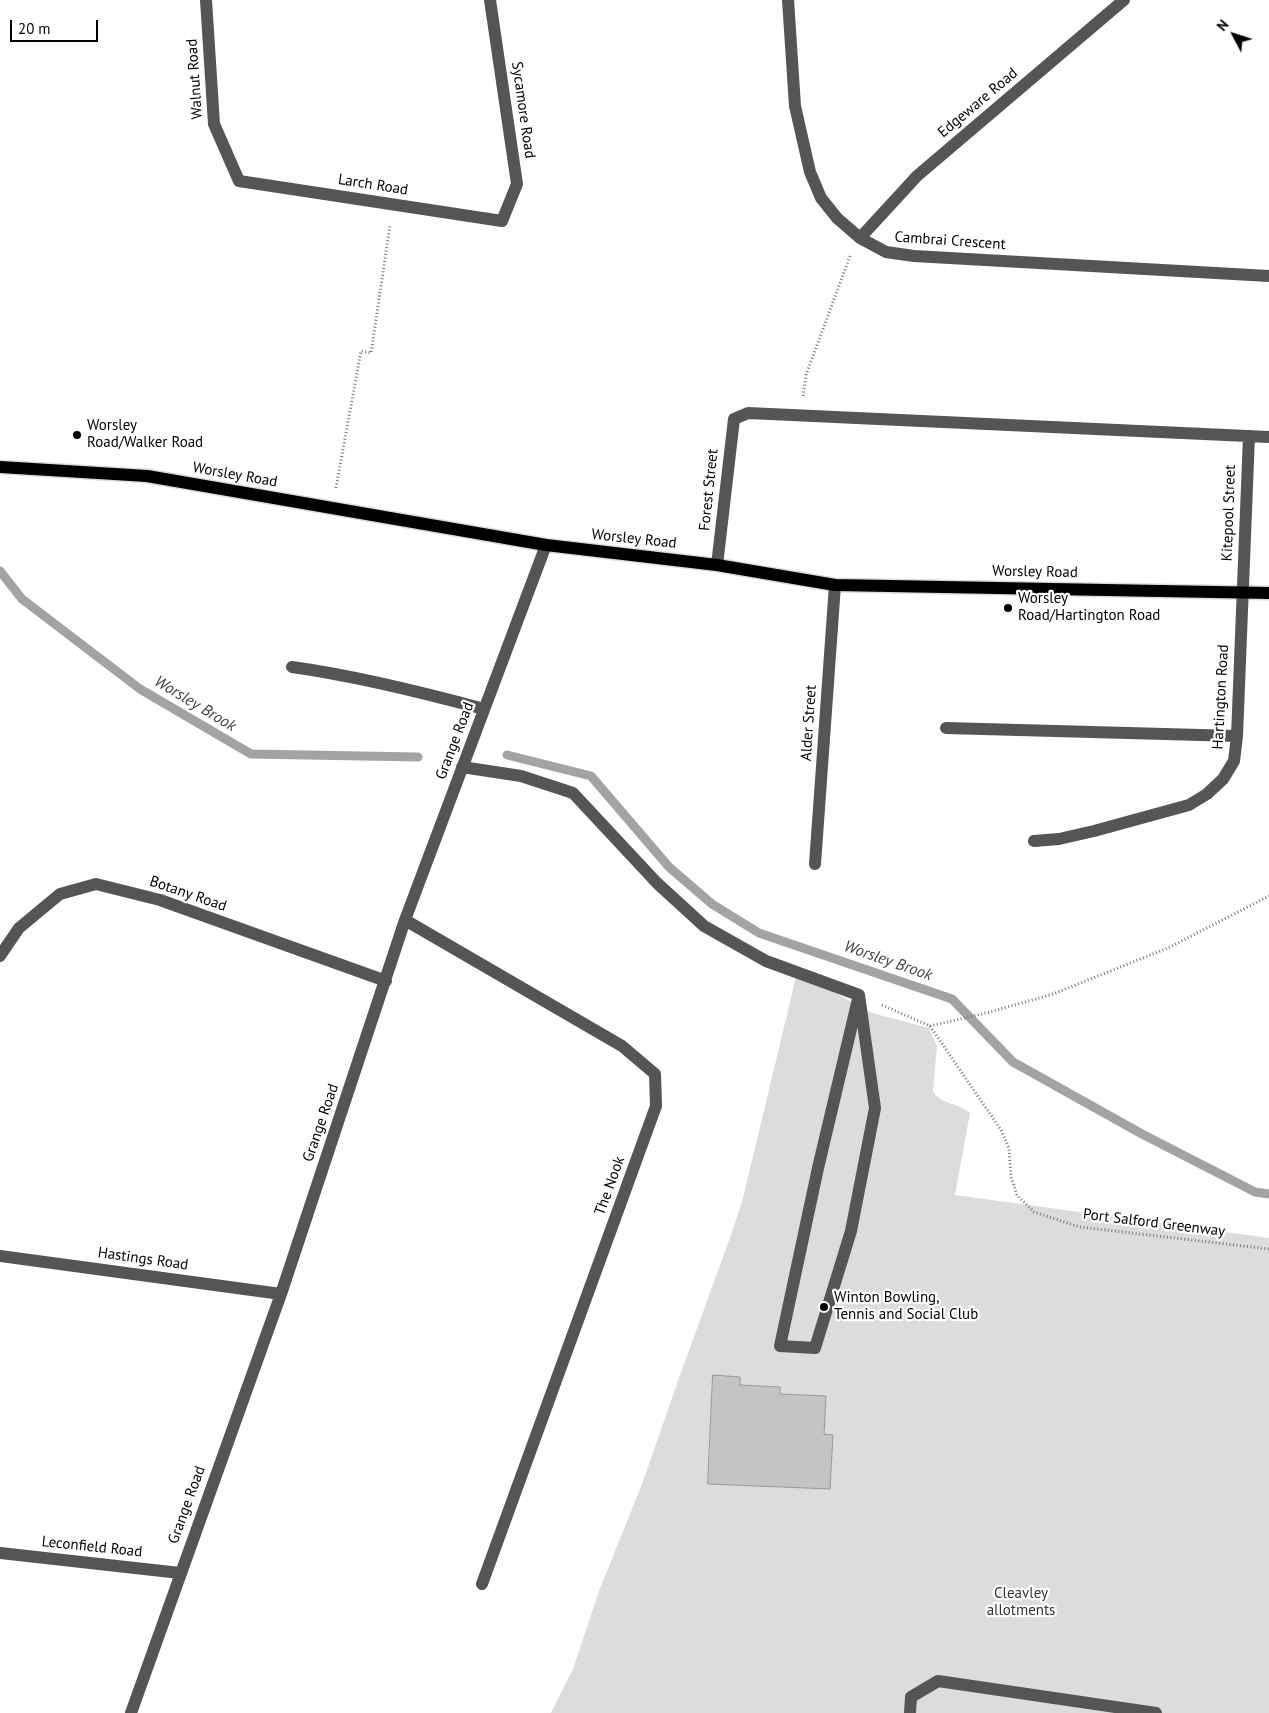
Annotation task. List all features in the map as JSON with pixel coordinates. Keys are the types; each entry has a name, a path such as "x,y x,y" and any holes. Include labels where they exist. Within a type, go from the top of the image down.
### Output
{"main road":[{"name":"Worsley Road","path":"0,467 146,476 546,545 717,565 835,585 1269,592"}],"street":[{"name":"Walnut Road","path":"206,0 214,124 239,181"},
{"name":"Sycamore Road","path":"490,0 517,184 502,221"},
{"name":"Cambrai Crescent","path":"788,0 795,106 810,172 821,198 837,218 860,238 886,252 914,256 1269,276"},
{"name":"Edgeware Road","path":"860,238 917,176 1124,0"},
{"name":"Larch Road","path":"239,181 502,221"},
{"name":"Forest Street","path":"717,565 734,419 748,413 800,416"},
{"path":"800,416 1269,437"},
{"name":"Kitepool Street","path":"1242,591 1249,436"},
{"name":"Grange Road","path":"131,1713 281,1294 405,920 546,545"},
{"name":"Alder Street","path":"815,864 835,585"},
{"name":"Hartington Road","path":"1034,842 1059,839 1094,831 1189,805 1207,794 1223,779 1234,761 1237,736 1242,591"},
{"path":"292,667 331,672 378,682 484,709"},
{"path":"946,728 1237,736"},
{"path":"462,767 521,776 573,793 657,883 704,926 766,961 859,994"},
{"name":"Botany Road","path":"0,956 19,928 60,894 96,884 160,900 386,981"},
{"name":"The Nook","path":"405,920 622,1046 655,1074 656,1106 482,1584"},
{"path":"859,994 875,1108 851,1231 815,1348 780,1346 818,1168 859,994"},
{"name":"Hastings Road","path":"0,1256 281,1294"},
{"name":"Leconfield Road","path":"0,1553 180,1573"},
{"path":"910,1713 911,1697 938,1681 1156,1713"}],"path":[{"path":"332,508 361,352 371,353 393,204"},
{"path":"800,416 806,375 847,261 860,238"},
{"path":"859,994 930,1026 990,1012 1053,994 1168,948 1269,896"},
{"name":"Port Salford Greenway","path":"930,1026 1001,1130 1009,1148 1011,1178 1017,1195 1034,1212 1080,1227 1269,1249"}],"green space":[{"name":"Cleavley allotments","path":"796,977 836,993 872,1013 929,1028 937,1046 933,1091 940,1099 970,1113 955,1195 1269,1238 1269,1713 551,1713 573,1669 599,1591 642,1484 731,1235 743,1198"}],"building":[{"path":"713,1375 740,1377 740,1385 780,1387 780,1394 826,1396 824,1434 833,1435 830,1489 708,1484"}],"waterway":[{"name":"Worsley Brook","path":"0,571 22,599 140,689 251,754 418,757"},
{"name":"Worsley Brook","path":"507,755 591,776 669,867 712,904 759,933 952,999 1013,1062 1142,1134 1255,1192 1269,1194"}],"place":[{"name":"Worsley Road/Walker Road","path":"77,435"},
{"name":"Worsley Road/Hartington Road","path":"1008,608"},
{"name":"Winton Bowling, Tennis and Social Club","path":"824,1307"}]}
